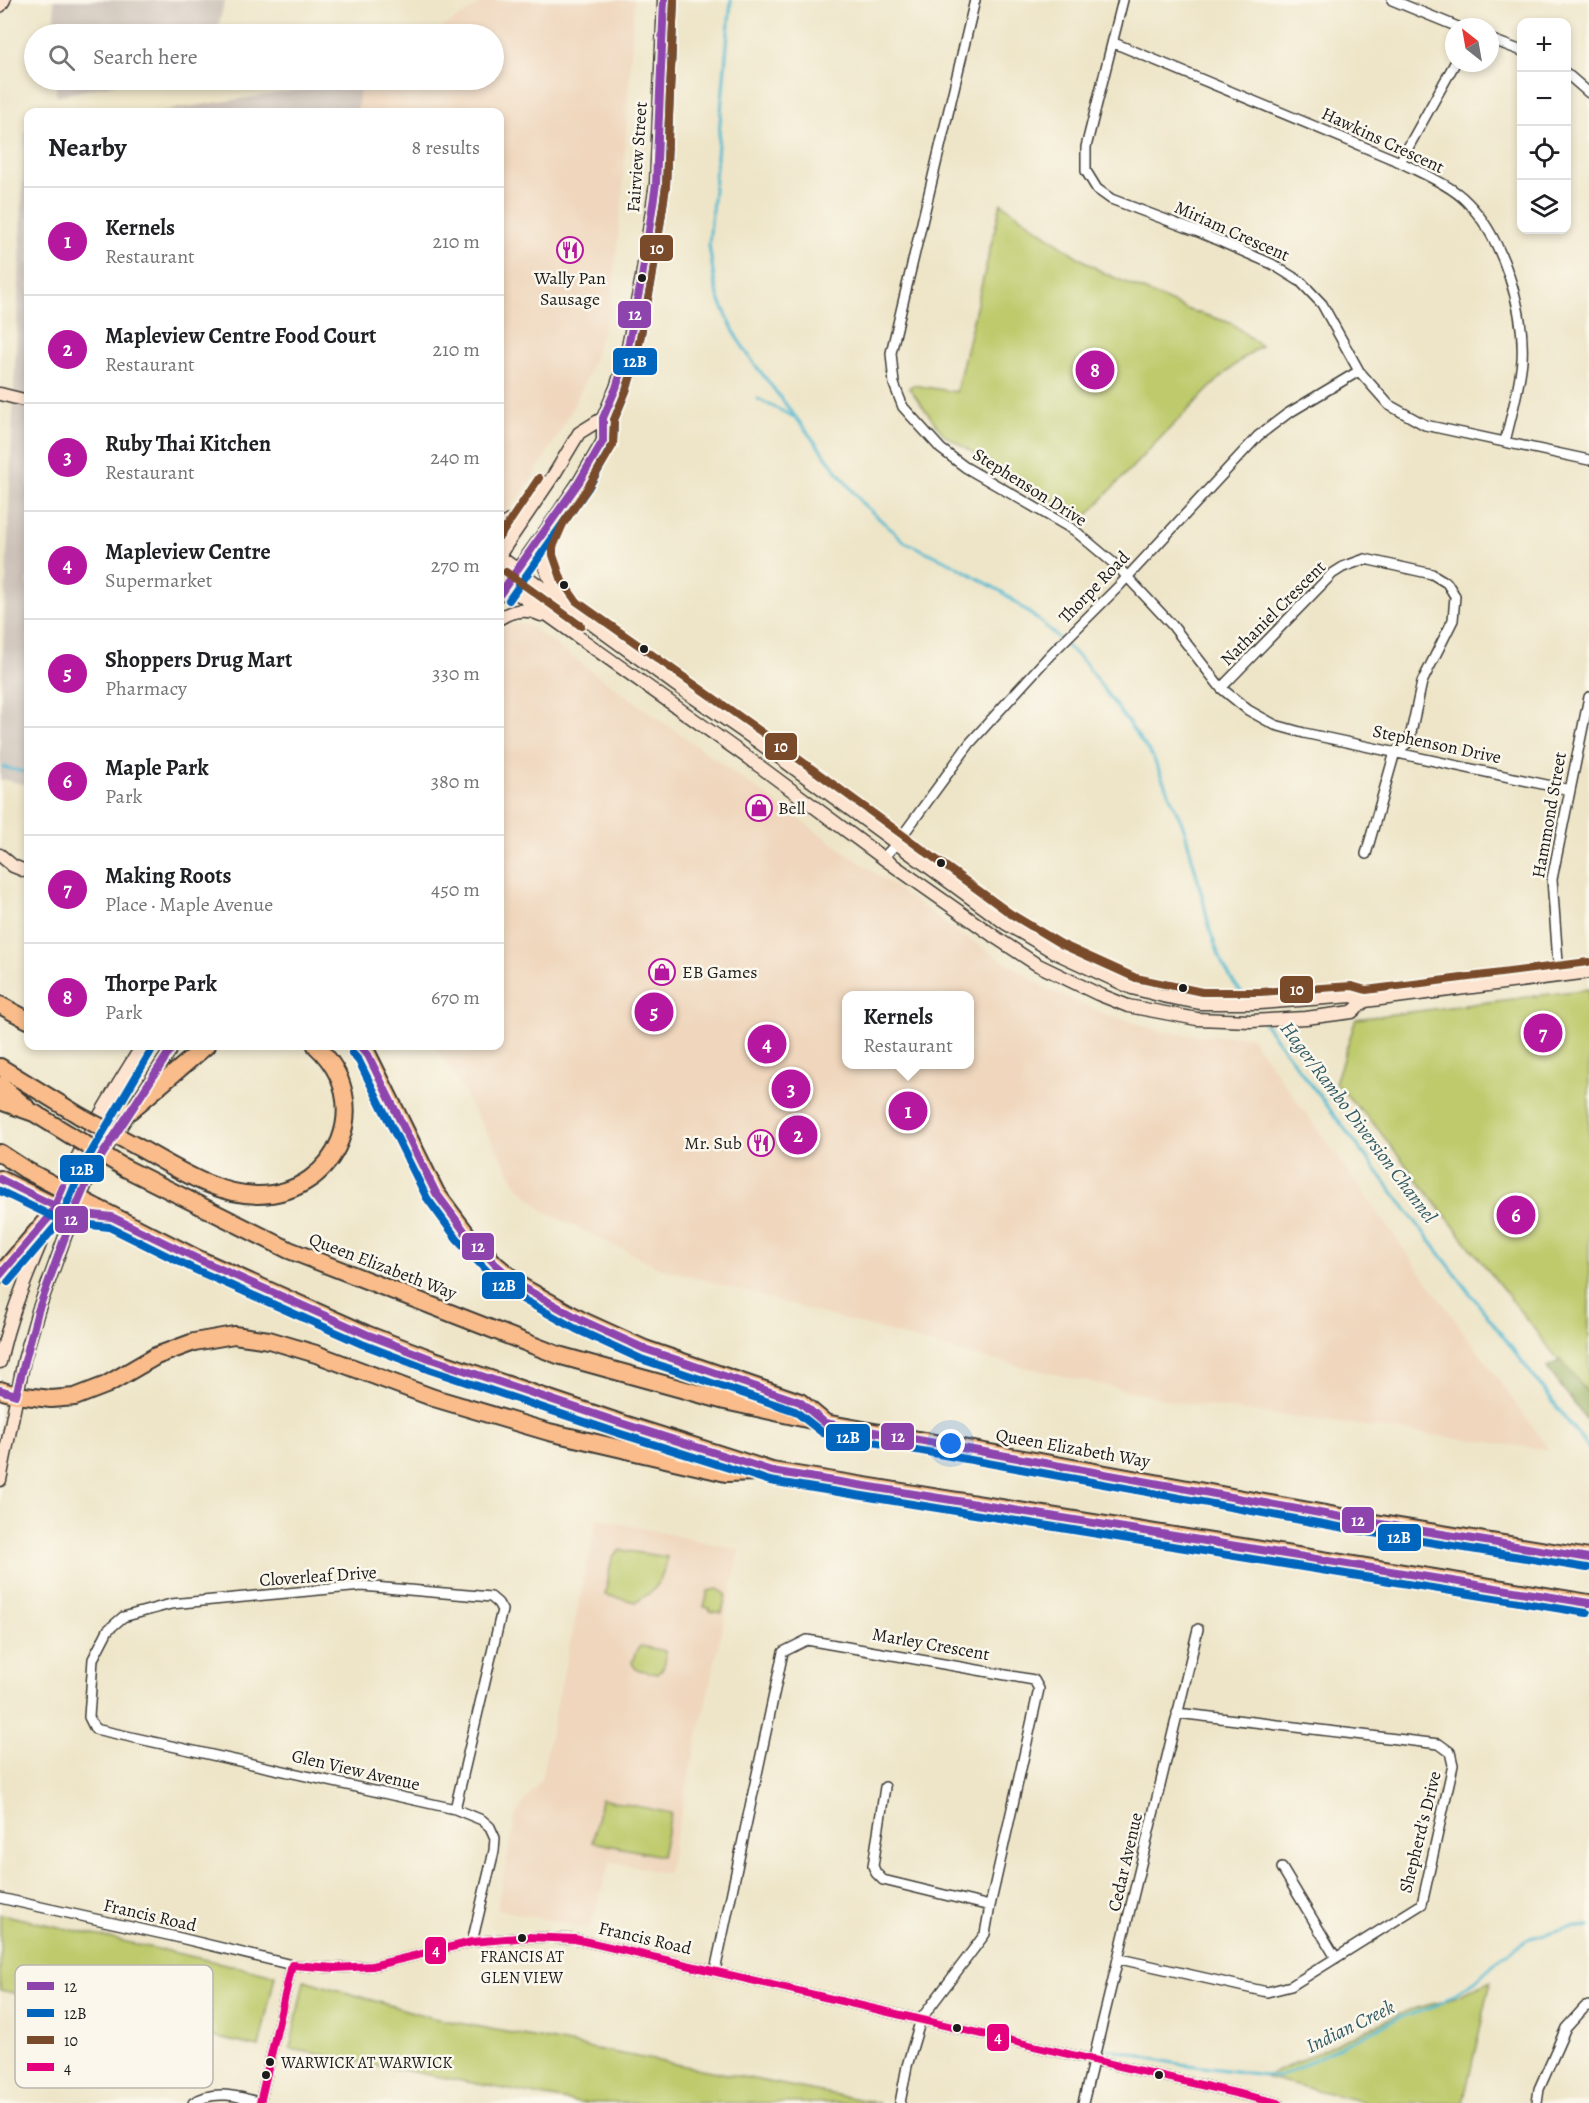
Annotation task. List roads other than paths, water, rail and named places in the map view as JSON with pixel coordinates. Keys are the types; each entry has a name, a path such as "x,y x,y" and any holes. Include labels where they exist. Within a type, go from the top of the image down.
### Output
{"highway":[{"path":"0,1005 24,1018"},
{"path":"130,1111 201,1050"},
{"path":"0,1066 80,1116 194,1177 235,1192 258,1195 276,1193 302,1184 324,1166 343,1133 347,1112 340,1079 329,1060 320,1050"},
{"path":"364,1050 436,1193 468,1236 495,1264 522,1287 581,1320 645,1348 800,1402 825,1423"},
{"path":"0,1085 34,1113"},
{"name":"Queen Elizabeth Way","path":"0,1101 34,1113 125,1167 289,1250 558,1355 725,1401 825,1423 1368,1522 1589,1558"},
{"path":"0,1153 102,1213 208,1264 366,1334 610,1419 772,1471 1589,1603"},
{"path":"7,1183 67,1212 102,1213"},
{"path":"0,1275 51,1215"},
{"path":"8,1392 51,1399 75,1397 106,1385 156,1356 194,1342 234,1335 269,1340 316,1354 434,1398 549,1432 726,1473 772,1471"}],"main road":[{"path":"0,6 4,0"},
{"name":"Fairview Street","path":"504,585 554,519 603,441 603,418 626,357 642,277 656,184 664,0"},
{"path":"0,394 24,400"},
{"path":"504,549 579,433 603,418"},
{"path":"504,524 533,506"},
{"path":"554,519 543,544 542,557 553,586 568,608"},
{"path":"504,559 568,608 757,741 1005,923 1056,953 1132,988 1201,1003 1260,1003 1352,996 1365,1002"},
{"path":"504,588 558,623 883,858 1035,964 1128,1006 1197,1019 1274,1021 1352,1012 1365,1002 1589,972"},
{"path":"504,616 514,611 531,610 558,623"},
{"path":"0,855 13,866 24,870"},
{"path":"0,1362 20,1294 73,1163 140,1050"},
{"path":"0,1480 8,1392 74,1212 91,1172 169,1050"}],"street":[{"name":"Stephenson Drive","path":"975,0 891,353 894,384 903,407 941,449 965,466 1074,530 1118,567 1172,625 1221,688 1248,710 1275,725 1304,733 1570,790"},
{"name":"Miriam Crescent","path":"1123,0 1086,147 1086,171 1097,189 1111,199 1201,233 1272,264 1301,282 1322,304 1359,370 1389,405 1414,420 1589,460"},
{"path":"1392,0 1445,22"},
{"path":"1499,42 1517,49"},
{"name":"Hawkins Crescent","path":"1114,43 1400,162 1438,181 1467,201 1488,230 1512,283 1520,314 1522,361 1505,442"},
{"path":"1400,162 1450,72"},
{"path":"1571,77 1589,93"},
{"name":"Thorpe Road","path":"883,858 897,843 970,743 1050,655 1127,577 1258,436 1287,414 1359,370"},
{"name":"Nathaniel Crescent","path":"1221,688 1332,574 1343,567 1365,560 1432,574 1447,583 1455,596 1453,620 1422,682 1409,742 1395,752"},
{"name":"Hammond Street","path":"1559,976 1552,879 1589,697"},
{"path":"1366,854 1395,752"},
{"name":"Cloverleaf Drive","path":"95,1729 89,1717 93,1659 108,1630 123,1617 171,1604 362,1586 491,1597 502,1610 455,1809"},
{"name":"Cedar Avenue","path":"1083,2103 1120,1959 1198,1629"},
{"name":"Marley Crescent","path":"715,1971 783,1652 807,1640 1034,1680 1039,1689 985,1934 921,2019"},
{"name":"Shepherd's Drive","path":"1120,1959 1267,1992 1291,1986 1422,1904 1454,1766 1450,1752 1439,1744 1178,1713"},
{"name":"Glen View Avenue","path":"95,1729 455,1809 482,1820 490,1827 495,1838 494,1851 472,1942"},
{"path":"885,1787 873,1866 876,1873 883,1880 990,1906"},
{"path":"1282,1868 1336,1958"},
{"name":"Francis Road","path":"0,1898 292,1965 335,1968 372,1966 472,1942 528,1937 575,1939 1278,2103"},
{"path":"193,2103 199,2099 221,2095 238,2096 260,2103 292,1965"},
{"path":"1537,2103 1539,2089 1566,2028 1585,2007 1589,2006"},
{"path":"900,2103 907,2066 921,2019"}],"waterway":[{"name":"Hager/Rambo Diversion Channel","path":"731,0 709,245 715,285 737,338 862,503 905,542 951,563 1002,592 1042,623 1084,662 1153,757 1184,828 1210,931 1222,963 1246,999"},
{"path":"758,399 796,418"},
{"path":"3,767 24,772"},
{"name":"Hager/Rambo Diversion Channel","path":"1264,1023 1589,1449"},
{"name":"Indian Creek","path":"1106,2048 1173,2063 1279,2077 1399,2018 1434,2007 1475,1981 1502,1956 1531,1938 1566,1928 1589,1926"}],"place":[{"name":"Wally Pan Sausage","path":"570,250"},
{"name":"Thorpe Park","path":"1095,370"},
{"name":"Bell","path":"759,808"},
{"name":"EB Games","path":"662,972"},
{"name":"Shoppers Drug Mart","path":"654,1012"},
{"name":"Making Roots","path":"1543,1033"},
{"name":"Mapleview Centre","path":"767,1044"},
{"name":"Ruby Thai Kitchen","path":"791,1089"},
{"name":"Kernels","path":"908,1111"},
{"name":"Mapleview Centre Food Court","path":"798,1135"},
{"name":"Mr. Sub","path":"761,1143"},
{"name":"Maple Park","path":"1516,1215"},
{"name":"FRANCIS AT GLEN VIEW","path":"522,1938"},
{"name":"WARWICK AT WARWICK","path":"270,2062"}]}
